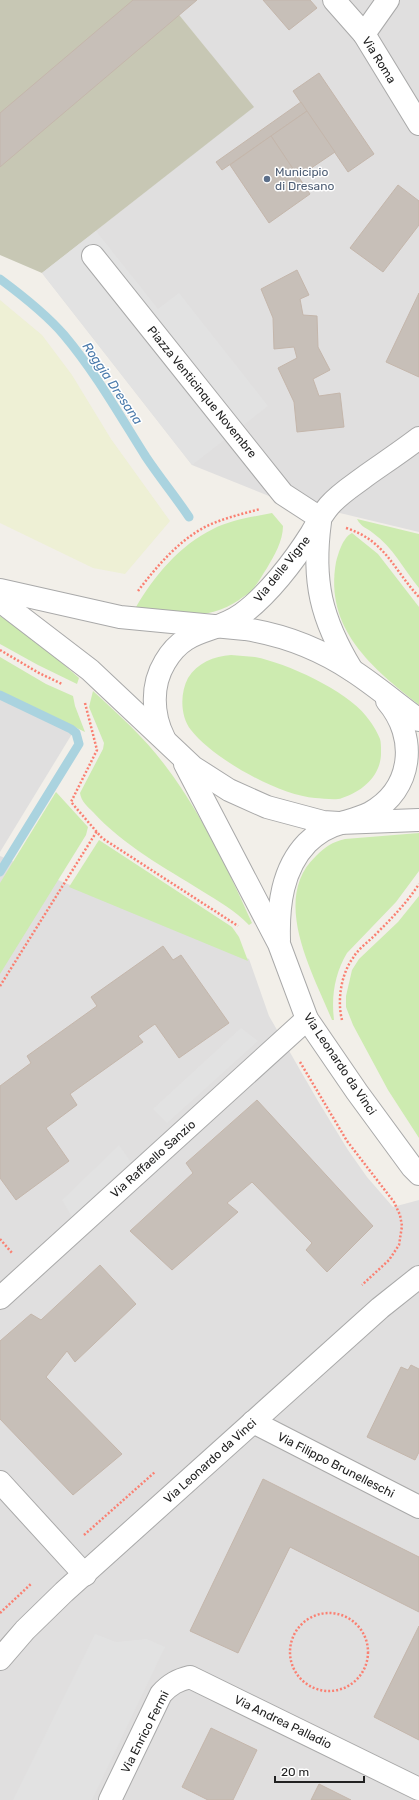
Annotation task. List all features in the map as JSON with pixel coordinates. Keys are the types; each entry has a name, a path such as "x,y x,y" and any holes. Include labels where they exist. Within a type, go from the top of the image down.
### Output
{"street":[{"name":"Via Roma","path":"334,0 364,34 419,124"},
{"path":"364,34 388,0"},
{"name":"Piazza Venticinque Novembre","path":"94,256 283,494 320,518"},
{"name":"Via delle Vigne","path":"219,627 243,613 264,594 302,547 329,506 348,488 419,438"},
{"name":"Via delle Vigne","path":"320,518 317,552 319,592 328,623 341,652 361,677"},
{"path":"0,590 120,617 261,632 297,642 334,659 419,720"},
{"path":"0,601 90,670 193,767 216,783 255,803 309,819 339,823 419,820"},
{"path":"165,739 158,725 155,712 155,690 160,670 167,658 180,643 190,636 219,627"},
{"path":"339,823 362,817 378,807 394,792 405,771 407,750 406,740 398,718 392,707 361,677"},
{"name":"Via Leonardo da Vinci","path":"182,757 279,944 307,1019 357,1092 412,1167 419,1174"},
{"name":"Via Leonardo da Vinci","path":"279,944 280,904 286,877 293,863 307,843 318,834 339,823"},
{"name":"Via Raffaello Sanzio","path":"0,1298 307,1019"},
{"name":"Via Leonardo da Vinci","path":"2,1654 44,1612 253,1422 380,1308 419,1277"},
{"name":"Via Filippo Brunelleschi","path":"253,1422 419,1507"},
{"path":"0,1482 85,1575"},
{"name":"Via Andrea Palladio","path":"190,1677 419,1789"},
{"name":"Via Enrico Fermi","path":"110,1800 161,1694 167,1687 190,1677"}],"path":[{"path":"120,617 149,577 165,559 192,535 222,520 263,508"},
{"path":"348,528 357,531 378,545 389,557 419,597"},
{"path":"0,650 40,673 69,687"},
{"path":"84,700 98,750 71,802 102,838 240,927"},
{"path":"0,986 97,831"},
{"path":"344,1025 340,1005 341,992 345,974 350,962 359,950 407,902 419,884"},
{"path":"288,1036 304,1070 333,1120 359,1158 394,1202 400,1214 402,1231 399,1245 395,1254 361,1286"},
{"path":"82,1537 159,1468"},
{"path":"0,1613 34,1581"},
{"path":"319,1614 339,1614 356,1624 367,1642 366,1662 356,1680 339,1690 318,1690 300,1680 291,1662 290,1642 301,1624 319,1614"}],"shaded area":[{"path":"0,0 167,0 254,107 42,273 0,255"},
{"path":"167,0 419,0 419,532 269,496 192,465 42,273 253,107"},
{"path":"96,231 158,309 179,293 268,406 192,465 42,273"},
{"path":"0,300 42,335 72,375 111,439 170,521 125,574 93,568 0,523"},
{"path":"0,691 75,729 0,852"},
{"path":"0,856 249,959 269,1016 318,1101 348,1150 367,1177 393,1207 419,1200 419,1800 0,1800"},
{"path":"241,1028 258,1041 167,1123 153,1109"},
{"path":"119,1145 131,1162 72,1217 62,1200"},
{"path":"95,1634 116,1642 147,1639 165,1647 92,1800 13,1800"}],"green space":[{"path":"272,513 283,526 280,543 257,584 250,592 239,600 214,612 189,615 136,607 151,584 169,562 201,536 227,523"},
{"path":"357,519 419,534 419,588 387,545 371,531 362,526"},
{"path":"352,533 378,554 419,607 419,705 401,691 369,661 355,645 345,627 337,607 334,586 336,562 346,538"},
{"path":"0,616 38,642 79,678 77,684 0,644"},
{"path":"231,655 255,657 268,660 298,671 330,687 357,706 372,724 381,742 381,759 375,774 370,780 358,791 339,799 300,796 266,783 248,774 214,752 201,741 187,724 183,711 182,704 185,684 196,668 201,664 218,657"},
{"path":"0,657 46,684 73,696 75,706 85,732 0,691"},
{"path":"93,691 141,737 159,757 179,785 214,843 252,923 249,925 227,906 131,846 105,824 83,801 80,793 103,749 104,743 89,707"},
{"path":"56,792 88,827 86,835 0,974 0,883"},
{"path":"419,833 419,871 396,902 347,953 339,969 335,985 333,1002 334,1020 332,1020 306,959 300,936 296,914 296,893 303,873 319,853 329,845 336,842 345,839"},
{"path":"99,840 232,927 239,937 248,961 69,887"},
{"path":"419,896 419,1138 388,1090 353,1025 346,1007 346,996 352,970 359,959 398,922"}],"building":[{"path":"133,0 197,0 0,167 0,113"},
{"path":"263,0 310,0 317,8 289,30"},
{"path":"319,73 374,154 348,172 293,91"},
{"path":"301,102 307,111 222,170 216,162"},
{"path":"307,111 335,152 298,177 271,136"},
{"path":"271,136 310,194 269,223 230,165"},
{"path":"398,185 419,201 419,225 383,272 350,248"},
{"path":"297,270 309,295 300,299 303,315 317,316 318,347 330,370 313,379 319,396 340,393 344,427 297,432 294,402 278,368 297,358 294,347 274,349 273,318 261,289"},
{"path":"419,293 419,377 386,362"},
{"path":"163,946 173,960 181,955 229,1023 179,1058 155,1024 138,1036 143,1042 70,1094 77,1105 46,1128 69,1161 16,1200 0,1178 0,1086 31,1063 27,1056 97,1006 91,997"},
{"path":"257,1100 373,1226 327,1272 306,1250 312,1243 252,1182 227,1203 238,1212 172,1270 130,1231 193,1173 186,1163"},
{"path":"100,1265 136,1304 75,1362 67,1351 46,1377 122,1454 73,1495 0,1419 0,1341 31,1314 41,1320"},
{"path":"411,1365 419,1369 419,1452 415,1460 367,1437 401,1367 408,1370"},
{"path":"263,1479 419,1557 419,1612 290,1547 238,1653 190,1631"},
{"path":"419,1626 419,1740 374,1717"},
{"path":"211,1728 257,1750 233,1800 208,1800 182,1787"},
{"path":"319,1784 351,1800 311,1800"}],"waterway":[{"name":"Roggia Dresana","path":"0,279 42,313 57,327 76,349 146,457 189,517"},
{"name":"Roggia Dresana","path":"0,695 71,729 76,733 79,744 0,872"}],"place":[{"name":"Municipio di Dresano","path":"267,179"}]}
